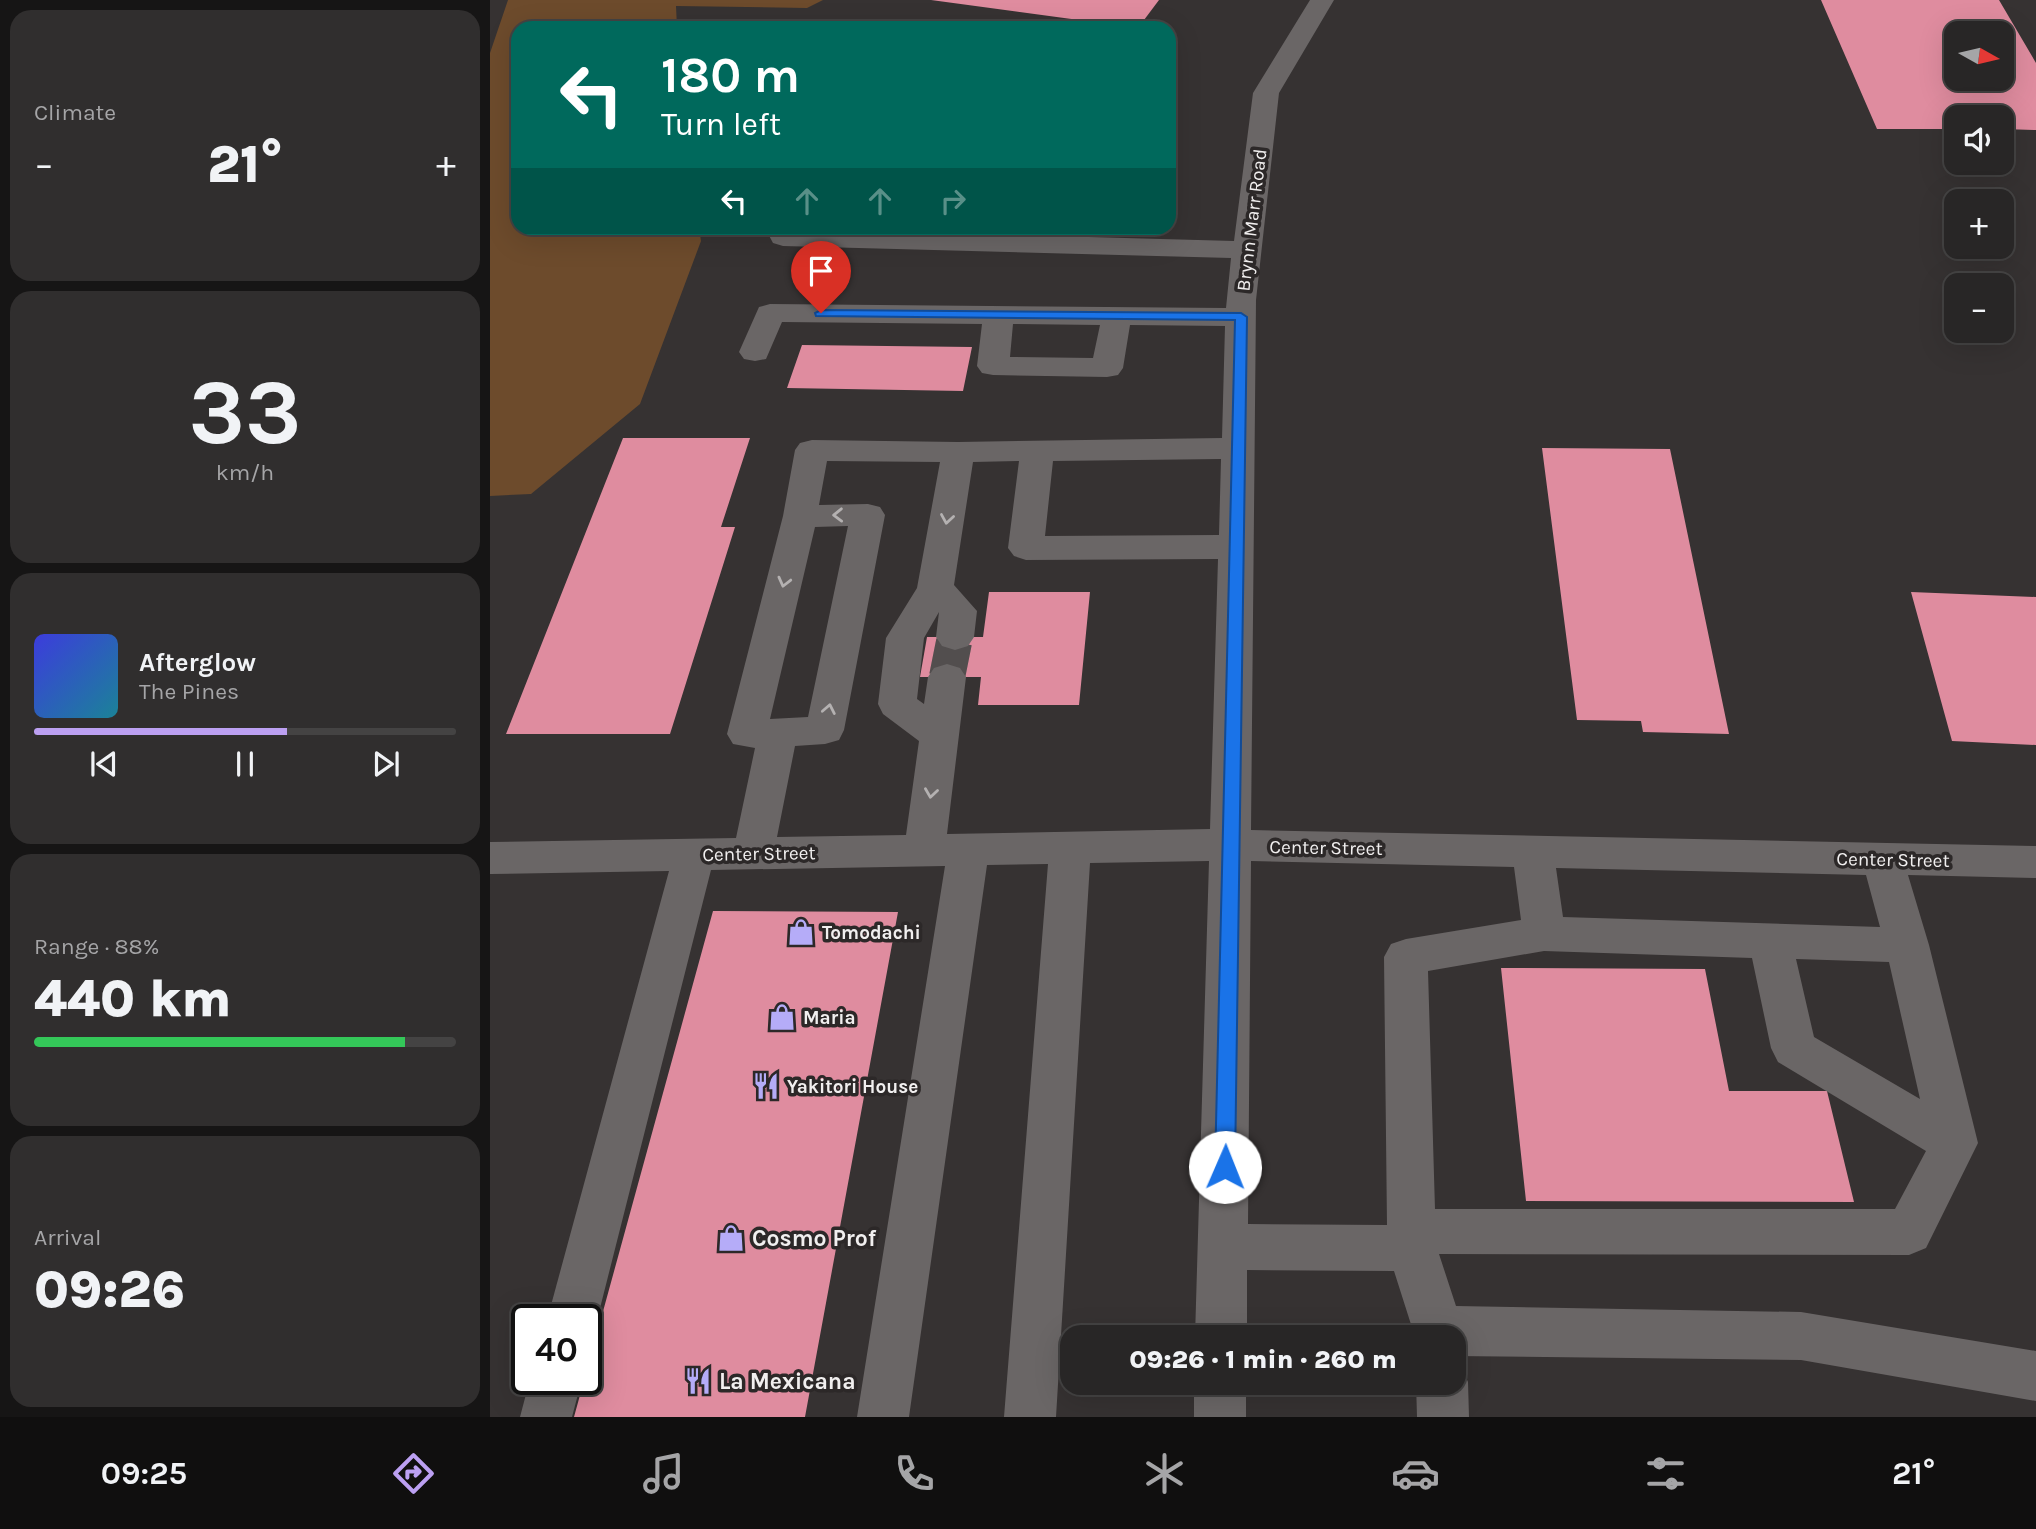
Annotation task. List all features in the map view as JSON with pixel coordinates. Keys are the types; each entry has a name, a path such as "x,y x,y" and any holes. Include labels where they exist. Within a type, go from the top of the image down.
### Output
{"street":[{"name":"Brynn Marr Road","path":"1221,1325 1241,317 1266,93 1322,0"},
{"path":"782,235 1247,250"},
{"path":"755,352 770,313 1241,317"},
{"path":"999,314 993,366 1107,368 1117,315"},
{"path":"800,516 868,515 825,730 747,734 800,516 812,450 958,452 1239,448"},
{"path":"1037,450 1026,548 1237,547"},
{"path":"939,736 897,704 905,638 935,588 958,452"},
{"path":"935,588 959,611 955,636"},
{"path":"883,1417 946,850 939,736 947,677"},
{"path":"753,853 778,732"},
{"name":"Center Street","path":"490,858 1231,845 2036,862"},
{"path":"1030,1417 1070,848"},
{"path":"1533,851 1544,934"},
{"path":"576,1304 694,854"},
{"path":"1223,1247 1412,1239 1909,1232 1954,1143 1906,945 1882,859"},
{"path":"1438,1325 1412,1239 1406,957 1544,934 1906,945"},
{"path":"1770,940 1794,1048 1954,1143"},
{"path":"1466,1334 1801,1336 2036,1376"},
{"path":"546,1417 552,1395"},
{"path":"1220,1395 1220,1417"},
{"path":"1442,1395 1443,1417"}],"shaded area":[{"path":"508,0 823,0 807,8 676,6 677,21 511,21 511,235 700,235 701,241 640,404 531,494 490,496 490,53"}],"building":[{"path":"931,0 1159,0 1143,21 1086,21"},
{"path":"1821,0 1999,0 2011,21 1944,21 1944,91 2014,91 2014,26 2036,63 2036,130 2014,129 2014,105 1944,105 1944,129 1877,129"},
{"path":"802,345 972,347 963,391 787,388"},
{"path":"623,438 750,438 721,527 735,527 670,734 506,734"},
{"path":"1542,448 1670,449 1729,734 1643,732 1641,721 1577,720"},
{"path":"989,592 1090,592 1079,705 978,705 981,677 920,677 927,637 983,637"},
{"path":"1911,592 2036,597 2036,745 1952,741"},
{"path":"713,911 898,912 805,1417 574,1417 580,1395 602,1395 602,1315"},
{"path":"1501,968 1705,969 1729,1091 1827,1091 1854,1202 1526,1201"}],"tunnel":[{"path":"947,677 955,637"}],"place":[{"name":"Tomodachi","path":"801,932"},
{"name":"Maria","path":"782,1017"},
{"name":"Yakitori House","path":"766,1086"},
{"name":"Cosmo Prof","path":"731,1238"},
{"name":"La Mexicana","path":"698,1381"}],"route":[{"path":"821,313 1241,317 1225,1167"}]}
